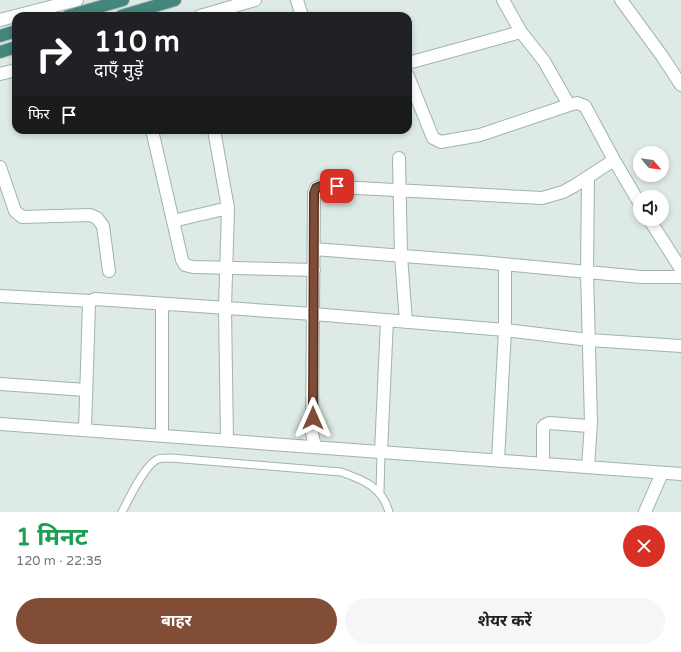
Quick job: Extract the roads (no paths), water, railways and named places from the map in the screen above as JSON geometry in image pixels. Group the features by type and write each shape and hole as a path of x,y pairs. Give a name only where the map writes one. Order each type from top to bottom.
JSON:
{"highway":[{"path":"82,12 123,0"},
{"path":"134,12 175,0"},
{"path":"0,36 12,33"},
{"path":"0,52 12,48"}],"street":[{"path":"31,12 77,0"},
{"path":"214,12 255,0"},
{"path":"297,0 301,12"},
{"path":"502,0 521,32 544,61 569,105"},
{"path":"621,0 662,56 681,85"},
{"path":"0,20 12,17"},
{"path":"412,62 521,32"},
{"path":"0,74 12,71"},
{"path":"412,86 433,138 441,142 480,135 569,105 577,103 585,106 633,192"},
{"path":"155,134 182,260 185,264 193,267 314,270"},
{"path":"215,134 228,208 225,308 227,440"},
{"path":"399,158 400,256 406,322"},
{"path":"315,447 312,433 314,193 316,188 321,186 400,189 542,198 563,192 614,160"},
{"path":"0,167 15,211 22,218 90,215 97,218 103,226 110,271"},
{"path":"588,177 587,272 591,423 588,467"},
{"path":"173,221 228,208"},
{"path":"653,226 681,269"},
{"path":"314,250 505,264 641,277 681,277"},
{"path":"498,460 504,330 505,264"},
{"path":"0,296 91,301 95,299 314,314 504,330 589,340 681,346"},
{"path":"85,430 89,304 91,301"},
{"path":"162,304 162,436"},
{"path":"381,452 387,320"},
{"path":"0,384 86,390"},
{"path":"543,464 543,427 545,425 549,423 588,426 591,423"},
{"path":"0,424 681,474"},
{"path":"645,512 662,472"}],"lane":[{"path":"380,492 381,452"},
{"path":"122,512 151,464 159,459 171,458 341,472 371,484 380,492 389,512"}]}
